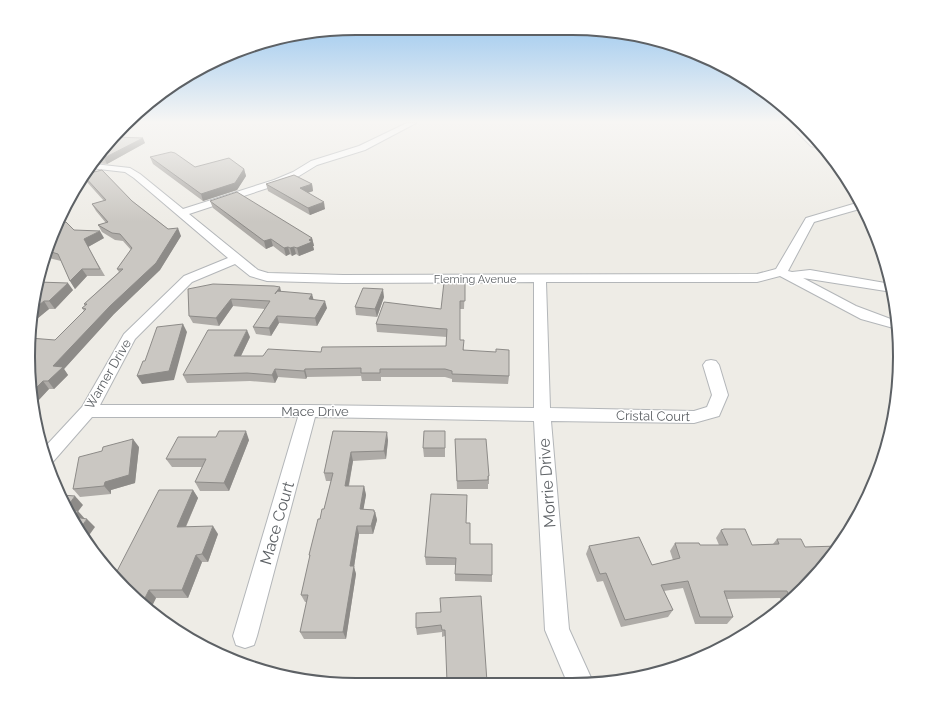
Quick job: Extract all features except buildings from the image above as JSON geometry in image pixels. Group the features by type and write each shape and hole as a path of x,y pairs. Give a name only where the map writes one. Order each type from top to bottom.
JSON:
{"street":[{"path":"181,213 277,182 296,174 314,163 336,156"},
{"name":"Fleming Avenue","path":"97,167 127,170 137,176 236,260 254,273 267,277 343,279 757,278 787,274 810,274 885,287"},
{"path":"856,207 810,220 787,274 812,286 842,306 880,322 891,324"},
{"name":"Warner Drive","path":"50,453 88,411 129,337 188,279 236,260"},
{"name":"Morrie Drive","path":"540,279 542,414 557,630 578,678"},
{"name":"Cristal Court","path":"542,414 694,417 713,412 720,394 711,365"},
{"name":"Mace Drive","path":"88,411 308,411 542,414"},
{"name":"Mace Court","path":"245,636 308,411"}]}
